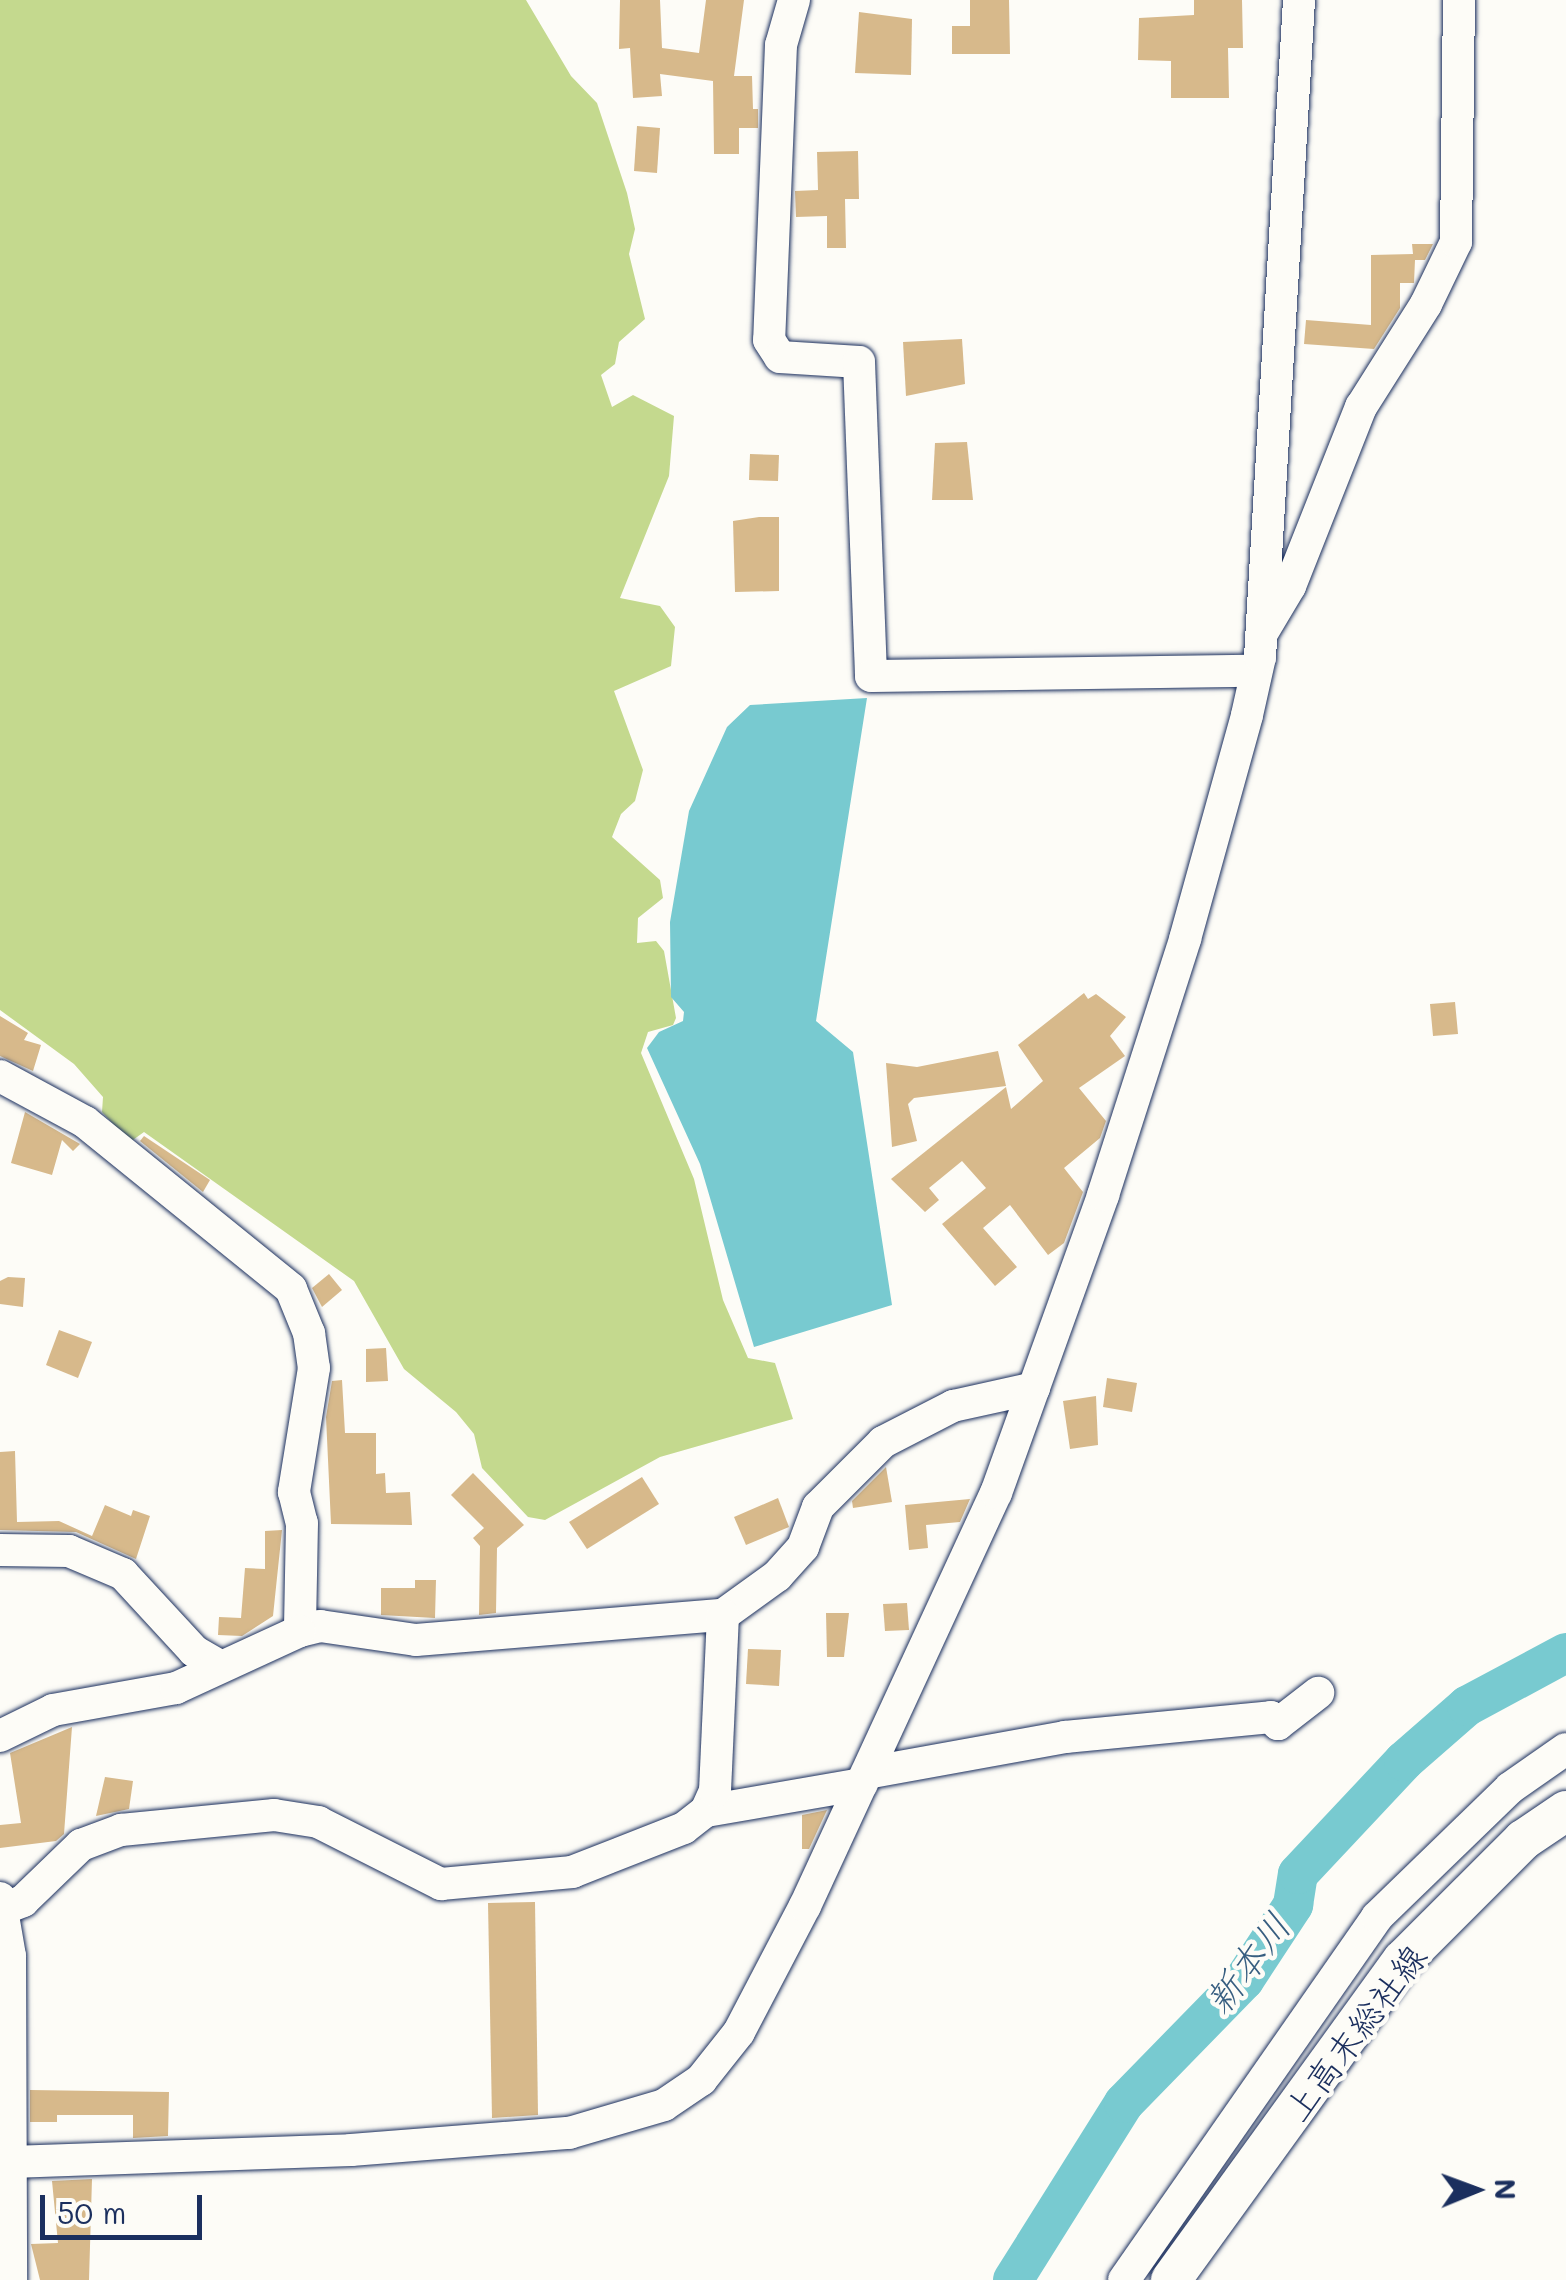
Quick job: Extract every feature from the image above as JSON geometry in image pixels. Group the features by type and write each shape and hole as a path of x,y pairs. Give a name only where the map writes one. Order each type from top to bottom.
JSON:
{"main road":[{"name":"上高末総社線","path":"1171,2280 1404,1960 1523,1840 1566,1811"}],"street":[{"path":"794,0 781,45 769,340 780,357 859,362 871,676 1252,671"},
{"path":"11,2162 519,2140 642,2116 701,2080 740,2032 865,1779 996,1494 1185,939 1247,714 1261,635 1299,0"},
{"path":"1261,635 1290,586 1361,407 1426,304 1456,242 1459,0"},
{"path":"0,1076 85,1122 292,1288 310,1333 314,1368 294,1492 302,1538 300,1630"},
{"path":"0,1736 54,1710 152,1694 300,1630 320,1626 416,1640 723,1614 777,1576 803,1547 818,1507 883,1442 953,1406 1034,1388"},
{"path":"0,1550 70,1551 123,1574 140,1585 194,1651 220,1666"},
{"path":"706,1811 716,1790 723,1614"},
{"path":"11,2280 5,2226 11,2162 2,1906 82,1844 121,1830 274,1815 318,1822 441,1884 508,1882 572,1872 684,1828 706,1811 1065,1737 1271,1717 1278,1724 1318,1693"},
{"path":"1124,2280 1377,1917 1486,1809 1566,1749"}],"green space":[{"path":"0,0 526,0 571,76 597,103 635,229 629,254 645,319 619,342 615,364 601,375 612,407 633,395 674,416 669,476 620,598 660,606 675,627 671,666 614,691 643,770 635,801 621,814 612,837 660,880 663,898 638,918 637,943 656,941 664,951 676,1018 673,1025 648,1032 641,1053 694,1179 723,1300 748,1358 775,1363 793,1419 660,1457 545,1520 528,1517 482,1468 474,1434 456,1412 404,1369 354,1281 144,1132 130,1142 102,1112 103,1097 74,1064 0,1010"}],"water":[{"path":"867,698 816,1021 853,1052 892,1305 754,1347 700,1164 647,1048 659,1032 683,1021 684,1012 671,997 670,922 689,811 727,727 750,705"}],"building":[{"path":"620,0 660,0 662,48 699,53 706,0 744,0 734,76 752,76 758,128 739,128 739,154 714,154 713,81 660,74 662,96 633,98 630,48 619,49"},
{"path":"970,0 1009,0 1010,54 952,54 952,26 970,26"},
{"path":"1194,0 1242,0 1243,48 1228,48 1229,98 1171,98 1171,61 1138,60 1139,18 1194,15"},
{"path":"859,12 912,19 911,75 855,73"},
{"path":"637,126 660,128 657,173 634,171"},
{"path":"858,151 859,199 845,199 846,248 827,248 827,216 796,217 795,191 818,190 817,152"},
{"path":"1412,244 1433,244 1425,260 1415,260 1414,283 1400,283 1400,308 1374,349 1304,344 1306,320 1371,325 1371,255 1413,254"},
{"path":"962,339 965,384 906,396 903,342"},
{"path":"967,442 973,500 932,500 935,443"},
{"path":"750,454 779,455 778,481 749,480"},
{"path":"779,517 779,591 735,592 733,521"},
{"path":"1084,993 1088,999 1096,994 1126,1017 1110,1036 1125,1056 1079,1088 1106,1121 1100,1138 1064,1168 1083,1192 1064,1243 1048,1255 1010,1205 983,1228 1017,1267 995,1286 942,1224 986,1188 962,1161 929,1188 939,1200 925,1212 891,1179 1006,1087 1011,1109 1043,1081 1018,1045"},
{"path":"1455,1002 1458,1034 1433,1036 1430,1004"},
{"path":"0,1016 28,1033 24,1040 41,1045 33,1071 0,1056"},
{"path":"998,1051 1006,1086 914,1098 908,1104 917,1141 892,1147 886,1063 917,1067"},
{"path":"25,1112 80,1144 73,1151 62,1140 52,1175 11,1163"},
{"path":"144,1136 210,1180 203,1192 140,1141"},
{"path":"329,1274 342,1290 322,1307 312,1288"},
{"path":"8,1277 25,1278 23,1307 0,1304 0,1281"},
{"path":"59,1330 92,1342 78,1378 46,1365"},
{"path":"386,1348 388,1381 366,1382 366,1349"},
{"path":"1107,1378 1137,1383 1132,1412 1103,1407"},
{"path":"342,1380 345,1433 376,1433 376,1474 385,1473 386,1493 410,1492 412,1525 331,1524 326,1417 332,1381"},
{"path":"1096,1396 1098,1445 1070,1449 1063,1401"},
{"path":"15,1451 17,1522 59,1521 92,1536 105,1505 131,1516 133,1510 150,1516 136,1559 76,1532 0,1530 0,1452"},
{"path":"886,1467 892,1502 853,1508 852,1501"},
{"path":"473,1473 524,1525 497,1548 496,1613 479,1615 480,1546 473,1538 484,1528 451,1495"},
{"path":"642,1477 659,1504 587,1549 569,1522"},
{"path":"778,1498 789,1527 746,1545 734,1517"},
{"path":"970,1499 960,1522 926,1525 928,1548 909,1550 905,1505"},
{"path":"282,1530 273,1616 242,1636 218,1635 219,1617 241,1618 245,1568 265,1569 265,1531"},
{"path":"415,1580 436,1580 435,1618 381,1615 381,1588 415,1588"},
{"path":"907,1603 909,1630 885,1631 883,1604"},
{"path":"826,1613 849,1613 844,1657 827,1657"},
{"path":"748,1649 781,1650 779,1686 746,1684"},
{"path":"72,1727 64,1834 56,1841 0,1848 0,1825 21,1823 10,1753"},
{"path":"105,1777 133,1781 129,1809 96,1816"},
{"path":"827,1810 809,1849 802,1849 802,1815"},
{"path":"535,1902 538,2115 492,2118 488,1903"},
{"path":"30,2090 169,2092 168,2136 133,2138 133,2115 57,2115 57,2122 30,2122"},
{"path":"92,2179 89,2280 40,2280 31,2244 58,2243 52,2181"}],"waterway":[{"name":"新本川","path":"1013,2280 1124,2103 1244,1980 1293,1905 1298,1874 1404,1761 1467,1706 1566,1653"}]}
